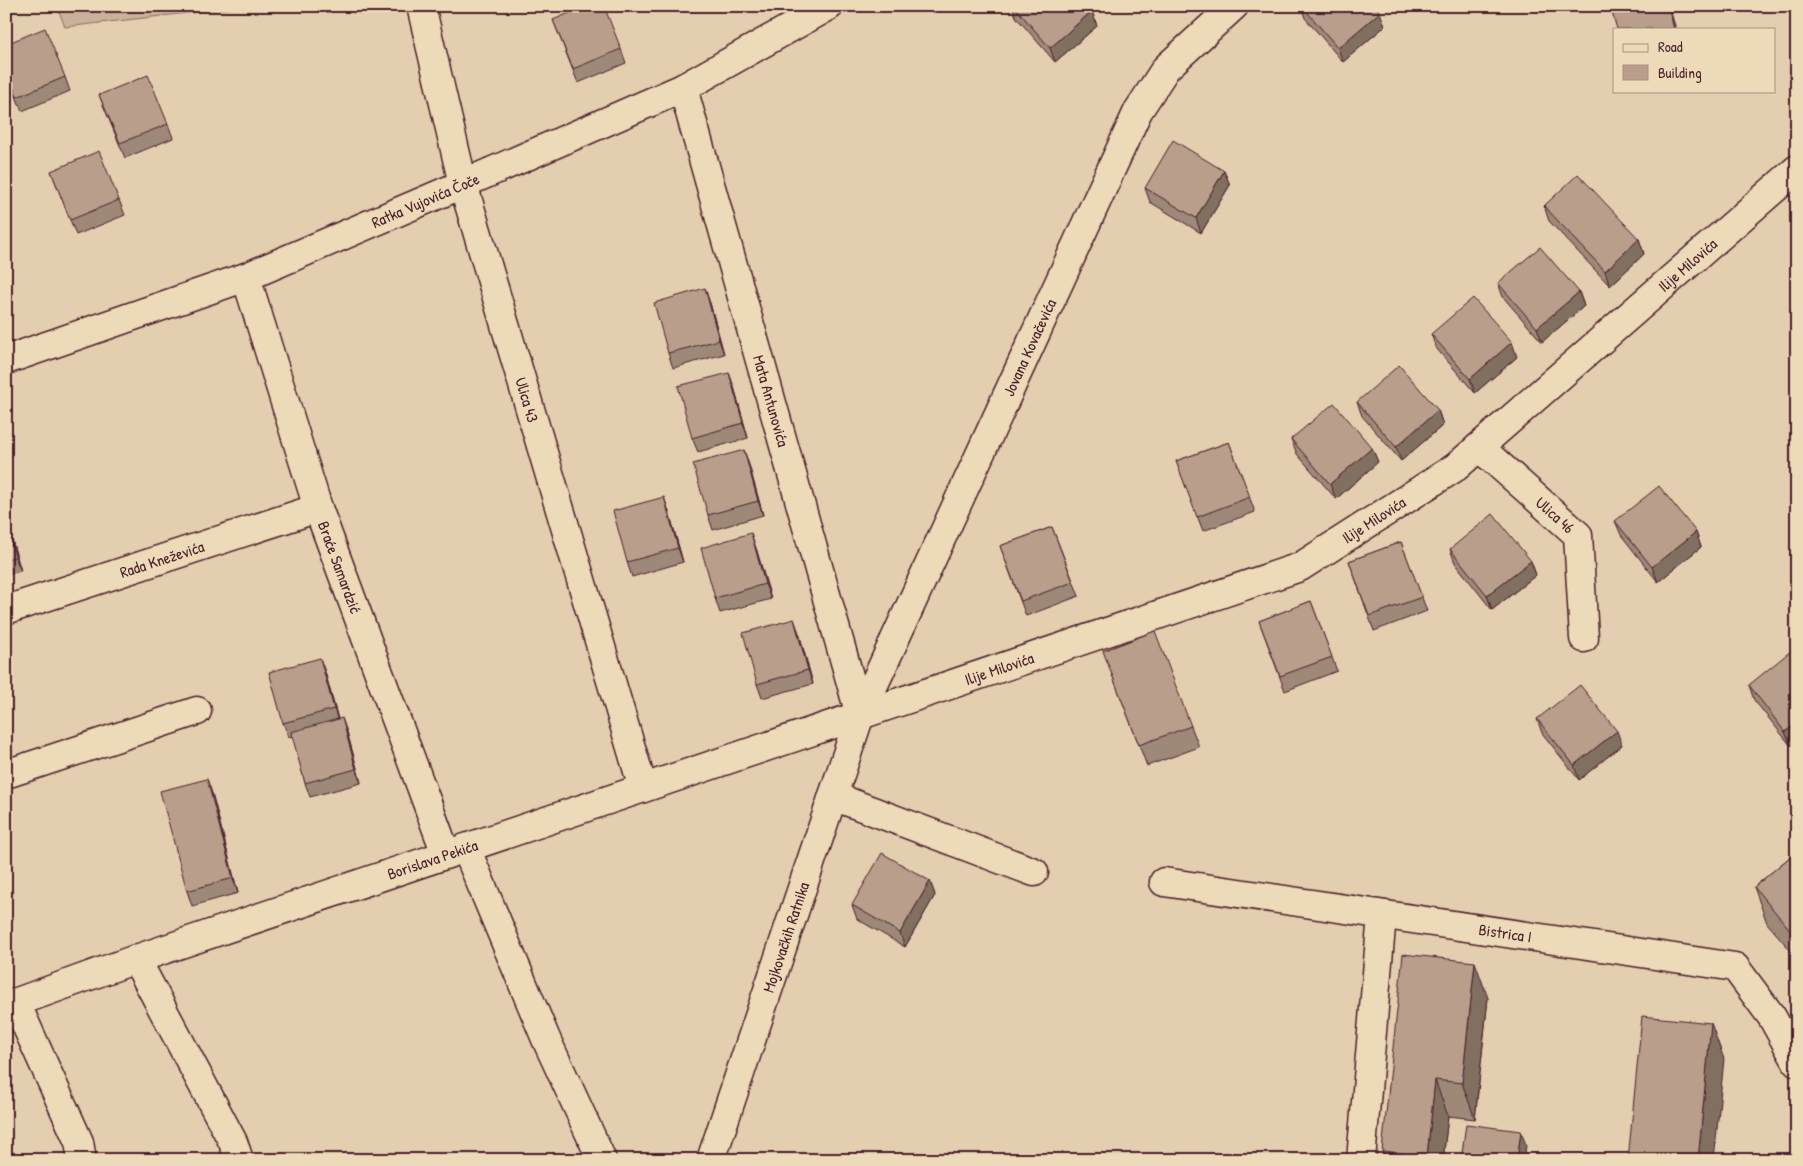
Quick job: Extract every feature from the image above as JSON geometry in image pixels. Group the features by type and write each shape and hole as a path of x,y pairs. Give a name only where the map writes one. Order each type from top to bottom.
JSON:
{"street":[{"name":"Ulica 43","path":"421,6 464,184 643,788"},
{"name":"Ratka Vujovića Čoče","path":"6,360 246,277 464,184 683,88 829,6"},
{"name":"Jovana Kovačevića","path":"860,714 1138,111 1166,68 1234,6"},
{"name":"Mata Antunovića","path":"683,88 860,714"},
{"name":"Ilije Milovića","path":"860,714 1300,567 1456,468 1797,168"},
{"name":"Braće Samardzić","path":"246,277 318,508 456,851 602,1160"},
{"name":"Ulica 46","path":"1479,447 1578,535 1584,638"},
{"name":"Rada Kneževića","path":"6,610 318,508"},
{"path":"6,774 197,711"},
{"name":"Borislava Pekića","path":"11,1005 136,959 860,714"},
{"name":"Mojkovačkih Ratnika","path":"711,1160 860,714"},
{"path":"833,796 1034,872"},
{"name":"Bistrica I","path":"1164,882 1735,967 1772,1018 1797,1062"},
{"path":"1361,1160 1382,914"},
{"path":"136,959 233,1142 240,1160"},
{"path":"11,1005 80,1142 82,1160"}],"shaded area":[{"path":"57,6 249,6 65,27"}],"building":[{"path":"586,6 604,6 621,49 573,69 553,20"},
{"path":"1014,6 1087,6 1092,11 1050,48"},
{"path":"1302,6 1375,6 1380,12 1338,48"},
{"path":"1622,6 1668,6 1674,28 1617,28 1611,9"},
{"path":"45,28 65,77 17,97 6,71 6,44"},
{"path":"148,75 168,124 120,143 99,95"},
{"path":"1173,140 1224,171 1196,218 1145,188"},
{"path":"99,151 119,200 70,220 51,171"},
{"path":"1578,174 1639,239 1605,271 1544,206"},
{"path":"1540,247 1579,292 1537,328 1498,283"},
{"path":"705,288 719,340 668,353 654,303"},
{"path":"1473,298 1512,342 1470,379 1431,334"},
{"path":"1399,365 1438,410 1396,447 1357,402"},
{"path":"729,373 743,423 692,438 678,386"},
{"path":"1334,403 1372,448 1330,484 1291,439"},
{"path":"1229,442 1250,497 1197,517 1176,461"},
{"path":"744,450 758,501 708,515 693,464"},
{"path":"1659,486 1696,532 1652,567 1615,521"},
{"path":"664,497 678,548 627,562 613,511"},
{"path":"1493,514 1531,561 1487,595 1450,549"},
{"path":"6,524 15,557 6,559"},
{"path":"1052,527 1073,582 1021,601 1000,546"},
{"path":"751,533 765,584 715,598 701,548"},
{"path":"1401,542 1422,597 1369,616 1349,561"},
{"path":"1311,601 1332,657 1280,676 1259,621"},
{"path":"794,619 808,670 757,684 743,633"},
{"path":"1155,631 1191,726 1139,745 1103,651"},
{"path":"1792,650 1797,657 1797,723 1785,732 1749,685"},
{"path":"320,658 334,709 283,723 269,672"},
{"path":"1580,685 1617,731 1574,765 1537,719"},
{"path":"342,718 356,769 305,783 291,732"},
{"path":"207,779 233,878 187,891 160,791"},
{"path":"1797,851 1797,938 1754,887"},
{"path":"882,853 930,881 900,933 852,905"},
{"path":"1403,954 1475,962 1462,1083 1435,1080 1427,1156 1382,1151"},
{"path":"1642,1016 1711,1023 1698,1160 1628,1160"},
{"path":"1466,1124 1521,1131 1517,1160 1461,1160"}]}
